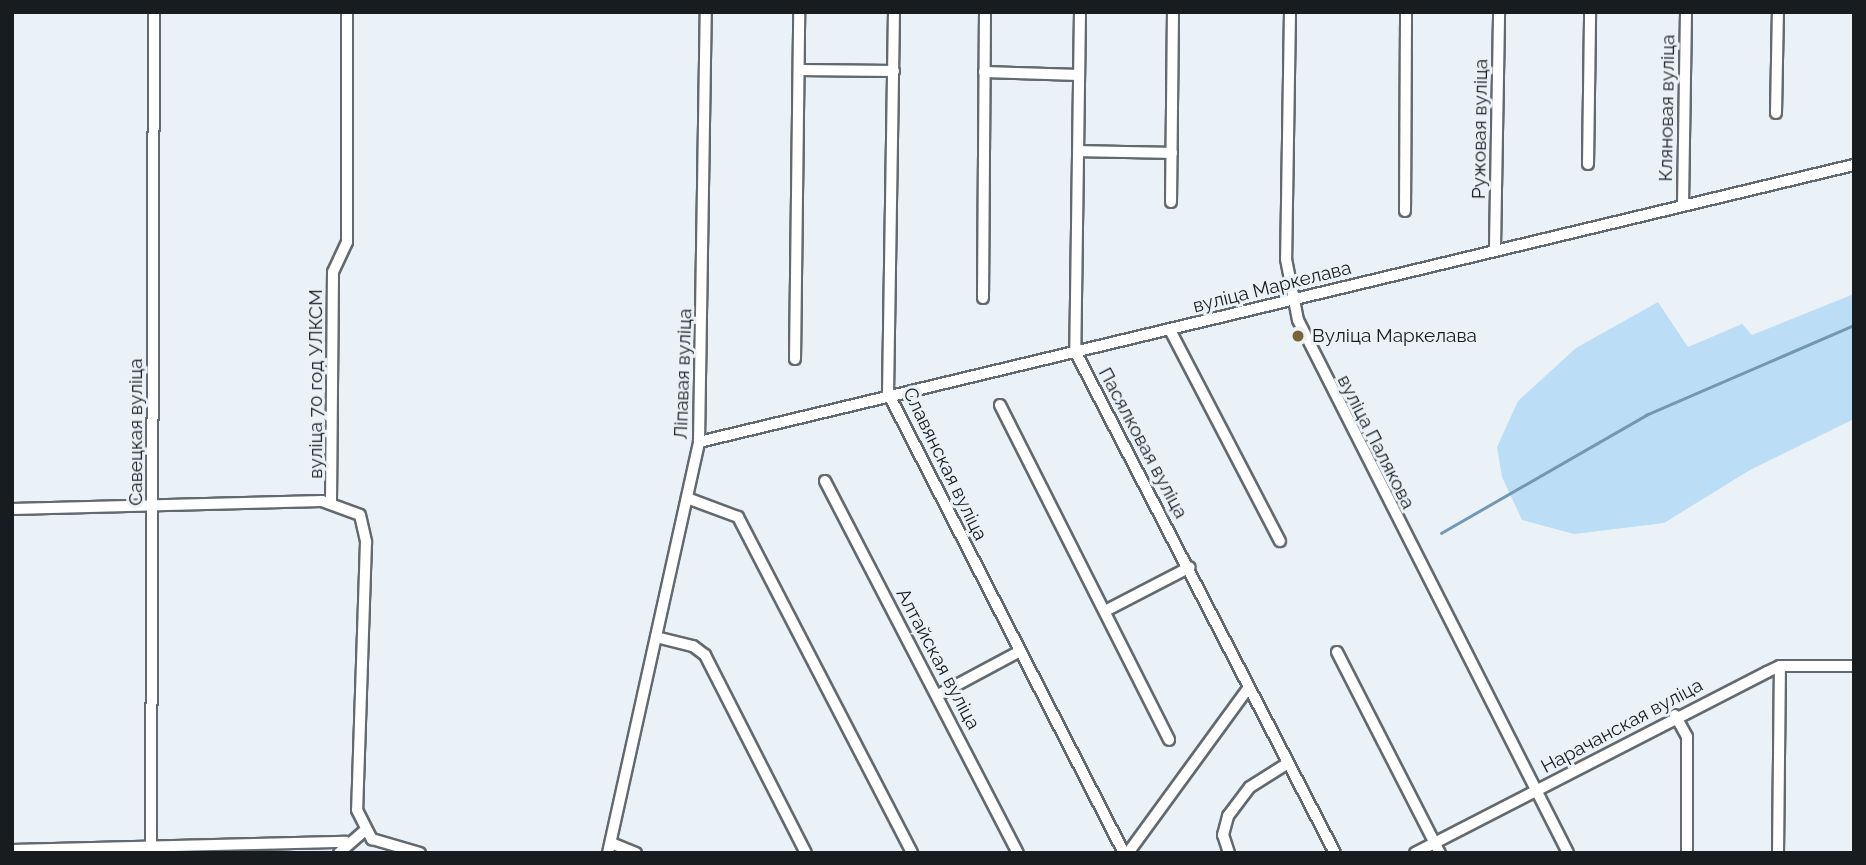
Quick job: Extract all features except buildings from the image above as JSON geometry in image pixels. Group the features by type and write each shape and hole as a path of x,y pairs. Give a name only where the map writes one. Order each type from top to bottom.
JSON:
{"street":[{"name":"Савецкая вуліца","path":"151,849 155,12"},
{"name":"вуліца 70 год УЛКСМ","path":"347,12 347,242 333,272 331,502 360,516 366,542 357,810 363,831"},
{"name":"Ліпавая вуліца","path":"610,848 699,442 706,12"},
{"path":"795,359 799,12"},
{"name":"Славянская вуліца","path":"894,12 888,393 1126,853"},
{"path":"983,298 985,12"},
{"name":"Пасялковая вуліца","path":"1080,12 1075,351 1190,567 1335,853"},
{"path":"1171,202 1173,12"},
{"name":"вуліца Палякова","path":"1290,12 1286,259 1293,301 1312,355 1568,853"},
{"path":"1405,211 1406,12"},
{"name":"Ружовая вуліца","path":"1495,247 1499,12"},
{"path":"1588,164 1590,12"},
{"name":"Кляновая вуліца","path":"1683,204 1686,12"},
{"path":"1776,113 1778,12"},
{"path":"799,70 894,71"},
{"path":"984,72 1079,75"},
{"path":"1078,151 1172,153"},
{"name":"вуліца Маркелава","path":"699,442 888,393 1293,301 1495,247 1854,165"},
{"path":"1170,330 1280,541"},
{"path":"1000,405 1107,610 1169,740"},
{"name":"Алтайская вуліца","path":"825,481 1018,853"},
{"path":"687,498 738,517 912,853"},
{"path":"12,509 331,502"},
{"path":"1107,610 1190,567"},
{"path":"656,637 693,646 705,656 806,853"},
{"path":"938,695 1020,651"},
{"path":"1337,652 1437,848"},
{"path":"1778,853 1780,666"},
{"name":"Нарачанская вуліца","path":"1415,853 1437,848 1675,715 1780,666 1854,666"},
{"path":"1126,853 1249,687"},
{"path":"1675,715 1687,737 1686,853"},
{"path":"1229,853 1223,835 1228,816 1251,787 1289,763"},
{"path":"340,853 346,842 363,831 382,846 420,853"},
{"path":"12,850 151,849 346,842"},
{"path":"610,848 636,853"}],"shaded area":[{"path":"1854,294 1854,419 1750,470 1664,523 1574,534 1522,520 1502,477 1497,447 1518,401 1576,348 1658,302 1688,347 1742,324 1752,335"}],"waterway":[{"path":"1441,533 1646,415 1854,325"}],"place":[{"name":"Вуліца Маркелава","path":"1298,336"}]}
